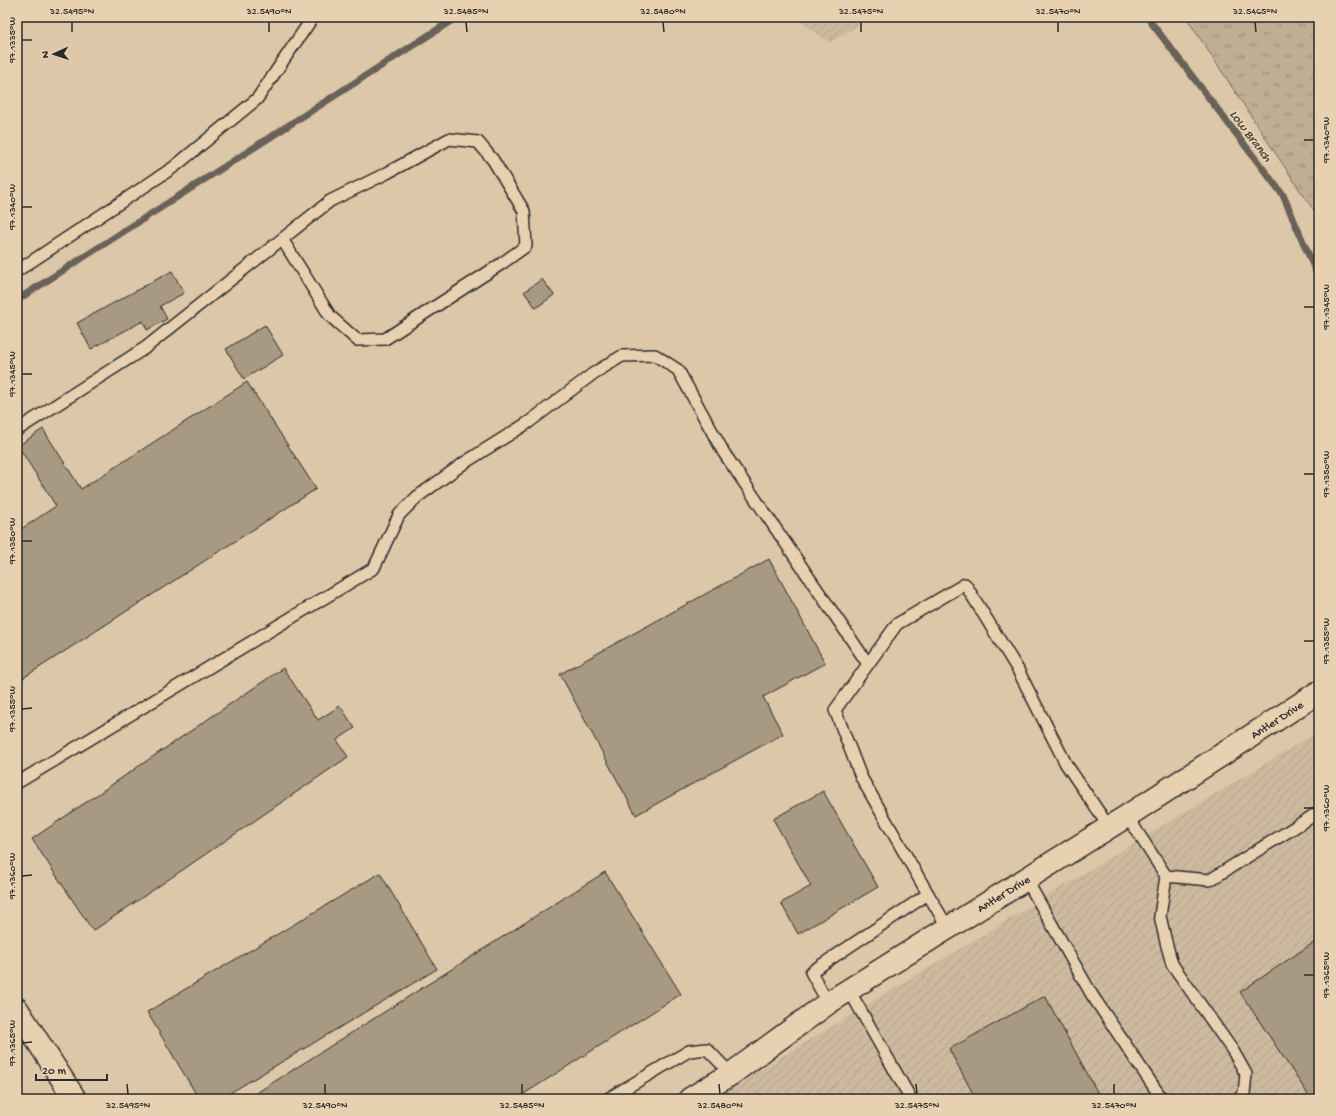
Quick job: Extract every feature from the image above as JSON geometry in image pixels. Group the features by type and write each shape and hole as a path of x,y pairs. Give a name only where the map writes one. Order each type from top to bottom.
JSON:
{"street":[{"name":"Antler Drive","path":"691,1099 731,1074 828,1003 1127,816 1319,692"},
{"path":"19,1016 75,1099"}],"lane":[{"path":"17,271 174,167 257,99 313,17"},
{"path":"17,430 145,348 282,240 330,200 387,173 449,139 478,142 493,160 524,211 526,246 501,264 385,339 357,340 330,316 282,240"},
{"path":"17,783 374,568 399,515 417,497 464,463 529,422 594,373 622,356 655,355 678,370 724,453 868,664"},
{"path":"948,928 861,777 835,710 897,624 965,584 1018,670 1066,764 1109,827"},
{"path":"1166,876 1210,880 1319,812"},
{"path":"1127,816 1166,876 1160,916 1172,964 1233,1051 1246,1074 1244,1094 1238,1099"},
{"path":"1026,879 1092,995 1162,1099"},
{"path":"828,1003 811,972 928,894"},
{"path":"849,990 911,1099"},
{"path":"609,1099 689,1051 707,1048 731,1074"}],"shaded area":[{"path":"794,17 871,17 830,43"},
{"path":"1319,731 1319,1099 712,1099"}],"green space":[{"path":"1186,17 1319,17 1319,217 1305,198"}],"building":[{"path":"172,271 184,293 160,306 167,319 147,330 143,321 91,349 77,323"},
{"path":"542,279 554,295 536,308 524,292"},
{"path":"265,325 283,355 244,379 226,349"},
{"path":"247,382 316,489 17,682 17,532 56,506 18,446 43,429 81,489"},
{"path":"769,559 825,663 763,697 783,734 636,815 560,674"},
{"path":"283,668 318,720 340,706 355,728 337,740 348,757 93,931 32,839"},
{"path":"823,791 878,887 798,934 781,903 811,886 773,819"},
{"path":"605,872 681,994 516,1099 247,1099"},
{"path":"380,873 437,969 220,1099 199,1099 147,1012"},
{"path":"1319,939 1319,1099 1311,1099 1240,992"},
{"path":"1045,996 1101,1099 976,1099 949,1049"}],"waterway":[{"path":"17,300 457,17"},
{"name":"Low Branch","path":"1147,17 1283,195 1319,279"}]}
